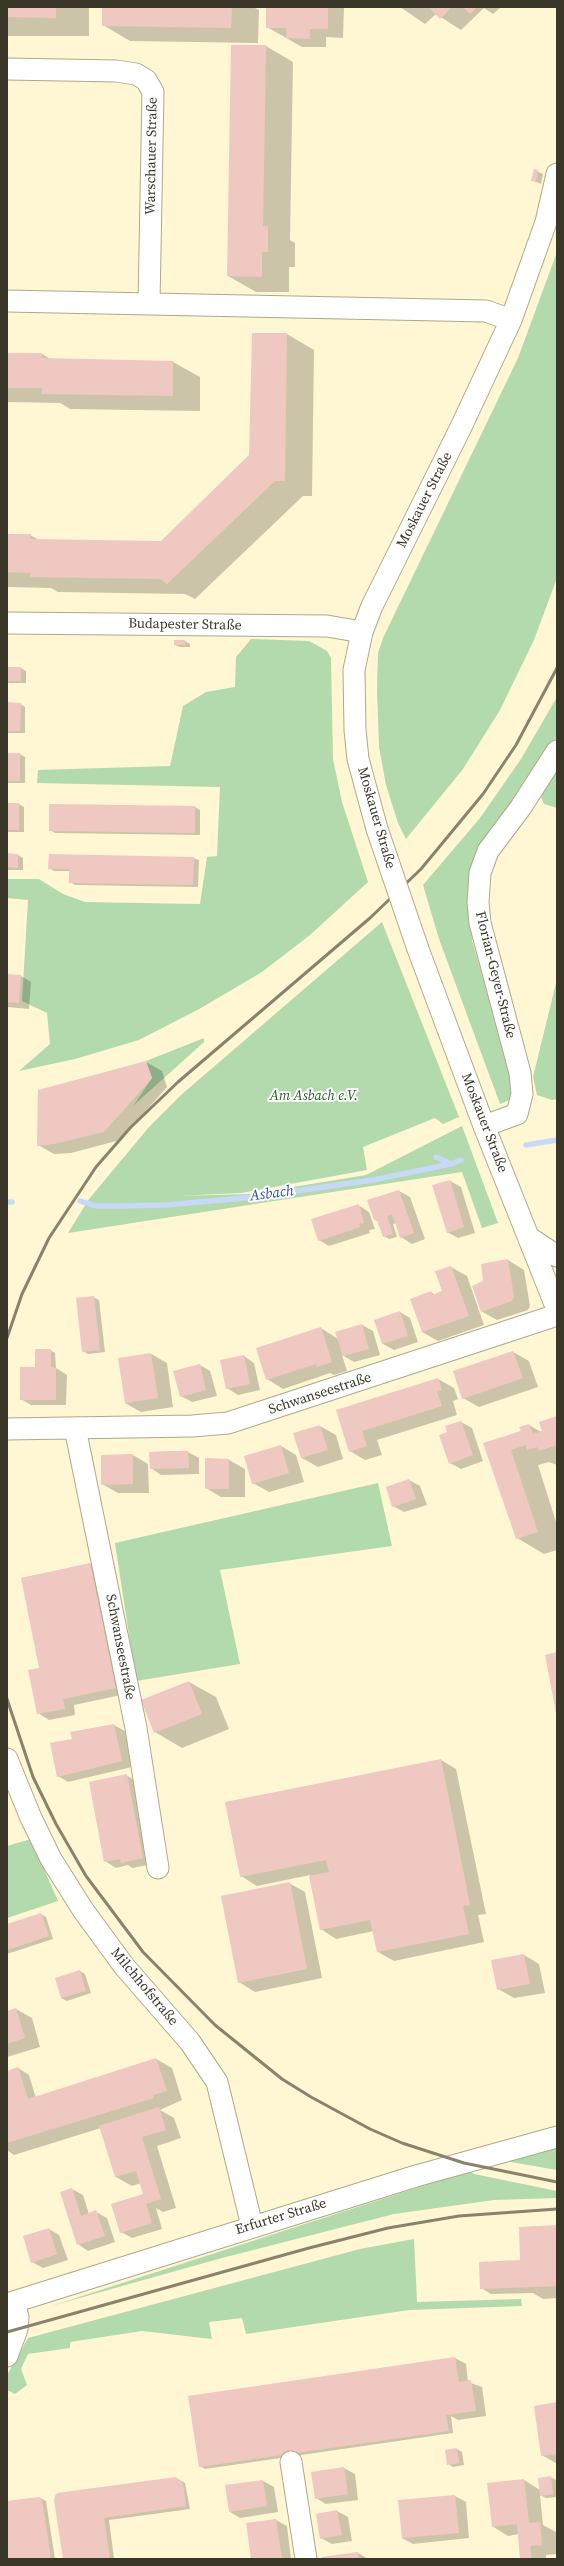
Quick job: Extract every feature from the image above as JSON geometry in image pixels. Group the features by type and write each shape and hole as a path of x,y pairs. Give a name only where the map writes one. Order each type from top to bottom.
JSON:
{"street":[{"name":"Warschauer Straße","path":"7,69 116,71 136,74 146,80 153,92 149,303"},
{"name":"Moskauer Straße","path":"557,174 546,222 511,320 461,427 372,606 362,632 354,670 355,730 358,759 377,829 418,949 484,1126 531,1239 557,1309"},
{"path":"7,301 486,311 511,320"},
{"name":"Budapester Straße","path":"7,623 327,626 362,632"},
{"name":"Florian-Geyer-Straße","path":"484,1126 517,1114 522,1094 520,1073 480,923 478,902 480,873 488,852 521,806 557,751"},
{"path":"531,1239 557,1256"},
{"name":"Schwanseestraße","path":"7,1429 228,1423 557,1315"},
{"name":"Schwanseestraße","path":"75,1428 136,1728 158,1868"},
{"name":"Milchhofstraße","path":"7,1759 31,1818 51,1859 83,1910 124,1966 190,2042 217,2082 252,2226"},
{"name":"Erfurter Straße","path":"10,2303 149,2261 252,2226 416,2176 557,2137"},
{"path":"7,2356 17,2329 18,2317 10,2303"},
{"path":"291,2462 306,2559"}],"green space":[{"path":"557,252 557,578 534,640 500,710 463,769 406,839 398,823 386,785 379,747 377,690 378,653 383,638 518,358"},
{"path":"251,639 309,641 327,651 331,658 333,759 342,802 368,882 310,935 262,972 201,1008 139,1040 75,1059 19,1071 50,1044 47,1013 22,1001 28,900 7,898 7,879 39,879 63,894 85,902 200,904 207,857 217,856 220,787 37,783 38,770 170,766 183,706 206,692 235,687 236,657"},
{"path":"557,697 557,736 540,766 470,904 472,940 515,1089 514,1098 500,1104 439,939 423,885 480,818 521,759"},
{"path":"557,765 557,808 544,804 541,797"},
{"name":"Am Asbach e.V.","path":"382,922 459,1117 443,1124 435,1118 363,1147 367,1170 241,1193 177,1196 250,1194 366,1175 462,1126 498,1223 482,1228 462,1172 68,1233 89,1199 149,1127 181,1095"},
{"path":"557,979 557,1099 552,1100 537,1095 533,1077"},
{"path":"204,1038 204,1042 133,1106 152,1078 146,1061"},
{"path":"378,1483 392,1546 220,1570 240,1664 136,1681 115,1543"},
{"path":"31,1839 58,1901 7,1918 7,1846"},
{"path":"557,2147 557,2170 505,2161"},
{"path":"469,2171 474,2174 557,2191 557,2198 494,2200 394,2214 222,2258 51,2306"},
{"path":"414,2239 417,2302 521,2299 522,2306 409,2310 246,2334 242,2318 209,2322 212,2339 142,2331 70,2342 70,2348 28,2354 21,2369 27,2385 15,2394 7,2390 7,2375 28,2338 360,2249"}],"building":[{"path":"7,7 56,7 56,18 7,17"},
{"path":"102,7 232,7 231,28 102,26"},
{"path":"266,7 328,7 328,29 310,29 310,39 286,38 286,28 266,28"},
{"path":"428,7 452,7 440,19"},
{"path":"463,7 477,7 470,14"},
{"path":"231,45 266,45 263,226 268,226 268,252 262,252 262,277 227,276"},
{"path":"534,169 538,170 536,182 531,181"},
{"path":"252,333 287,333 285,481 275,481 167,584 160,579 30,577 30,573 7,572 7,534 31,534 30,539 161,541 249,455"},
{"path":"7,353 42,353 42,358 173,361 173,396 42,394 42,388 7,388"},
{"path":"174,640 185,640 185,645 174,645"},
{"path":"7,667 21,667 21,681 7,681"},
{"path":"7,702 21,703 20,731 7,731"},
{"path":"7,753 20,753 20,781 7,781"},
{"path":"7,803 19,803 19,830 7,830"},
{"path":"49,804 195,806 195,833 49,831"},
{"path":"7,853 18,854 18,868 7,867"},
{"path":"49,854 194,857 193,885 69,883 69,869 48,869"},
{"path":"7,974 21,975 19,1003 7,1002"},
{"path":"146,1061 152,1078 104,1132 54,1144 37,1146 38,1090"},
{"path":"450,1180 464,1227 447,1233 432,1185"},
{"path":"399,1190 414,1233 400,1238 392,1214 387,1216 393,1234 383,1237 377,1220 374,1220 367,1200"},
{"path":"359,1204 364,1223 359,1224 360,1227 318,1241 311,1219"},
{"path":"508,1259 514,1297 512,1301 481,1312 472,1286 483,1281 481,1264"},
{"path":"451,1266 469,1316 422,1332 410,1299 431,1291 432,1295 442,1291 435,1271"},
{"path":"94,1296 100,1350 82,1352 76,1298"},
{"path":"400,1311 408,1336 382,1344 374,1320"},
{"path":"362,1324 369,1349 343,1356 335,1332"},
{"path":"321,1327 332,1362 317,1367 316,1364 266,1380 256,1348"},
{"path":"35,1349 51,1349 51,1367 56,1368 56,1400 20,1400 20,1367 35,1367"},
{"path":"513,1351 523,1378 462,1399 453,1371"},
{"path":"151,1353 158,1398 125,1403 118,1358"},
{"path":"244,1355 250,1384 226,1389 220,1360"},
{"path":"200,1364 206,1390 180,1397 173,1371"},
{"path":"438,1378 442,1390 437,1392 442,1406 362,1431 367,1446 349,1452 336,1410"},
{"path":"557,1416 557,1445 539,1451 537,1447 527,1450 526,1445 511,1450 538,1532 516,1539 483,1443 521,1431 519,1427 529,1424 533,1434 542,1431 539,1422"},
{"path":"461,1421 473,1455 449,1464 439,1435 447,1432 445,1426"},
{"path":"320,1425 328,1450 301,1458 293,1433"},
{"path":"281,1445 289,1473 252,1484 244,1456"},
{"path":"188,1451 189,1468 150,1469 149,1452"},
{"path":"133,1454 133,1484 101,1485 101,1455"},
{"path":"205,1458 229,1459 229,1489 205,1489"},
{"path":"409,1479 416,1499 392,1507 386,1487"},
{"path":"90,1563 116,1688 63,1699 65,1709 37,1714 28,1670 39,1668 21,1578"},
{"path":"557,1652 557,1712 556,1713 545,1655"},
{"path":"189,1681 202,1714 154,1733 141,1700"},
{"path":"114,1724 122,1761 57,1777 50,1743 72,1739 70,1732"},
{"path":"441,1759 470,1905 463,1906 469,1934 377,1952 370,1920 320,1930 309,1876 329,1872 326,1860 240,1877 225,1802"},
{"path":"127,1774 143,1858 121,1863 120,1859 104,1862 89,1782"},
{"path":"290,1882 307,1969 238,1983 221,1896"},
{"path":"41,1913 49,1936 7,1950 7,1924"},
{"path":"524,1954 530,1984 497,1990 491,1960"},
{"path":"80,1970 86,1991 61,1998 55,1978"},
{"path":"16,2008 25,2038 7,2044 7,2011"},
{"path":"156,2058 167,2091 153,2095 154,2098 7,2143 7,2071 18,2067 28,2099"},
{"path":"159,2107 166,2130 142,2137 161,2199 146,2204 152,2223 120,2233 111,2204 143,2194 136,2171 115,2177 99,2126"},
{"path":"72,2188 81,2216 96,2210 105,2236 77,2245 60,2192"},
{"path":"557,2225 557,2286 480,2289 479,2262 520,2260 519,2227"},
{"path":"49,2228 57,2254 31,2263 23,2236"},
{"path":"455,2357 459,2382 471,2380 476,2411 446,2415 449,2431 199,2467 188,2396"},
{"path":"557,2402 557,2454 541,2456 534,2406"},
{"path":"457,2448 459,2463 447,2465 445,2450"},
{"path":"344,2467 348,2494 315,2499 311,2472"},
{"path":"551,2476 553,2494 540,2496 538,2478"},
{"path":"176,2477 183,2484 186,2506 104,2518 110,2559 63,2559 54,2500 57,2493"},
{"path":"524,2479 529,2523 540,2522 542,2545 530,2546 532,2559 520,2559 517,2524 492,2527 487,2483"},
{"path":"263,2480 267,2506 229,2512 225,2485"},
{"path":"455,2495 459,2533 402,2538 398,2500"},
{"path":"39,2497 42,2499 51,2559 7,2559 7,2501"},
{"path":"337,2510 342,2535 320,2539 316,2514"},
{"path":"276,2519 282,2559 251,2559 246,2523"},
{"path":"358,2552 359,2559 322,2559 322,2557"}],"waterway":[{"name":"Asbach","path":"526,1145 557,1140"},
{"path":"436,1157 451,1164"},
{"name":"Asbach","path":"80,1201 96,1206 167,1205 254,1197 373,1180 451,1164 461,1160"},
{"name":"Asbach","path":"7,1202 12,1202"}],"railway":[{"path":"7,1338 22,1294 49,1238 96,1167 131,1127 178,1082 370,918 421,869 483,794 516,745 557,668"},
{"path":"7,1699 33,1777 56,1824 86,1876 143,1952 215,2025 282,2079 311,2097 370,2129 402,2143 464,2163 557,2182"},
{"path":"7,2332 309,2248 388,2228 459,2216 557,2209"}]}
